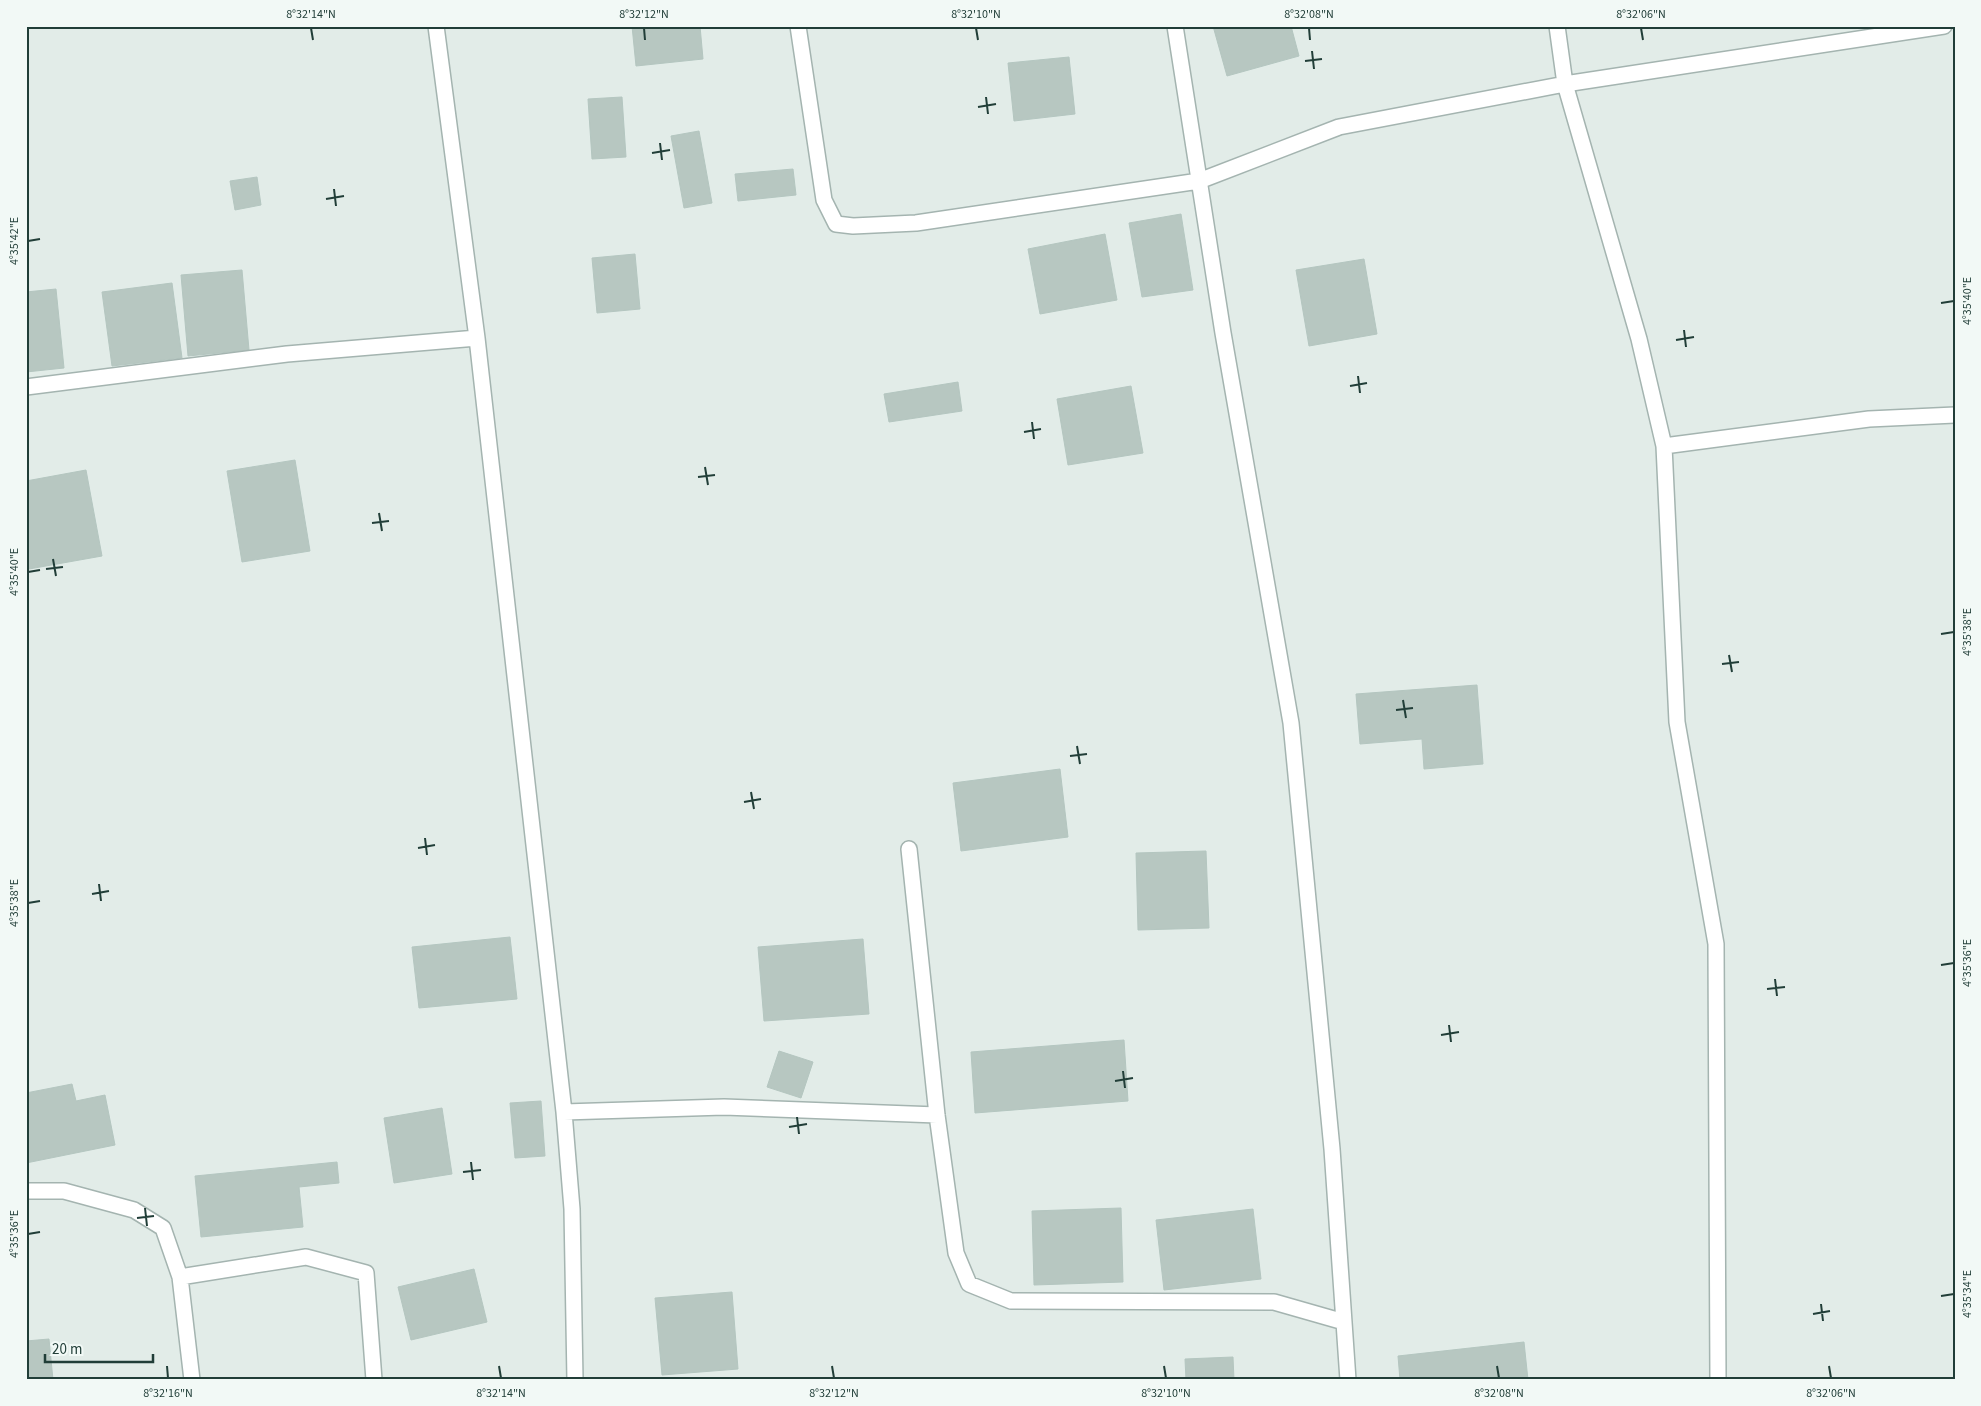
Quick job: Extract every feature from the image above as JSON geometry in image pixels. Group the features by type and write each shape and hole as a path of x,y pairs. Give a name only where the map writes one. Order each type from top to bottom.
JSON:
{"street":[{"path":"436,26 477,338 564,1112 572,1209 575,1380"},
{"path":"798,26 824,200 836,224 853,226 916,224 1200,181 1339,126 1565,84 1944,26"},
{"path":"1176,26 1225,343 1291,723 1332,1149 1348,1380"},
{"path":"1557,26 1565,84 1639,339 1664,446 1676,722 1716,944 1718,1380"},
{"path":"26,387 287,354 477,338"},
{"path":"1664,446 1869,419 1955,415"},
{"path":"909,850 937,1115 956,1254 969,1284 1011,1301 1274,1302 1344,1322"},
{"path":"564,1112 724,1107 937,1115"},
{"path":"26,1192 64,1191 134,1210 163,1228 180,1277 192,1380"},
{"path":"180,1277 306,1257 366,1273 374,1380"}],"building":[{"path":"632,26 700,26 703,59 636,66"},
{"path":"1213,26 1291,26 1299,56 1227,76"},
{"path":"1069,57 1075,114 1014,121 1008,63"},
{"path":"622,97 626,157 592,159 588,99"},
{"path":"699,131 712,203 684,208 671,136"},
{"path":"793,169 796,195 738,201 735,174"},
{"path":"257,177 261,205 235,210 230,181"},
{"path":"1181,214 1193,290 1142,297 1129,223"},
{"path":"1105,234 1117,300 1040,314 1028,249"},
{"path":"635,254 640,309 597,313 592,258"},
{"path":"1364,259 1377,334 1309,346 1296,270"},
{"path":"242,270 249,350 188,356 181,275"},
{"path":"172,283 182,358 112,366 102,292"},
{"path":"56,289 64,368 26,372 26,292"},
{"path":"958,382 962,411 889,422 884,394"},
{"path":"1131,386 1143,453 1068,465 1057,399"},
{"path":"295,460 310,551 242,562 227,471"},
{"path":"86,470 102,556 29,569 26,555 26,481"},
{"path":"1477,685 1483,764 1424,769 1422,739 1360,744 1356,694"},
{"path":"1060,769 1068,837 961,851 953,783"},
{"path":"1206,851 1209,928 1138,930 1136,853"},
{"path":"510,937 517,999 419,1008 412,947"},
{"path":"863,939 869,1014 764,1021 758,947"},
{"path":"1124,1040 1128,1101 975,1113 971,1052"},
{"path":"779,1051 813,1062 801,1098 767,1087"},
{"path":"72,1084 76,1101 105,1095 115,1145 26,1163 26,1093"},
{"path":"541,1101 545,1156 515,1158 510,1103"},
{"path":"442,1108 452,1174 394,1183 384,1118"},
{"path":"337,1162 339,1183 299,1187 303,1227 201,1237 195,1176"},
{"path":"1121,1208 1123,1282 1034,1285 1032,1211"},
{"path":"1253,1209 1261,1279 1164,1290 1156,1220"},
{"path":"474,1269 487,1322 411,1340 398,1287"},
{"path":"732,1292 738,1369 662,1375 655,1298"},
{"path":"49,1339 53,1380 26,1380 26,1341"},
{"path":"1524,1342 1528,1380 1400,1380 1398,1356"},
{"path":"1233,1357 1234,1380 1186,1380 1185,1359"}]}
